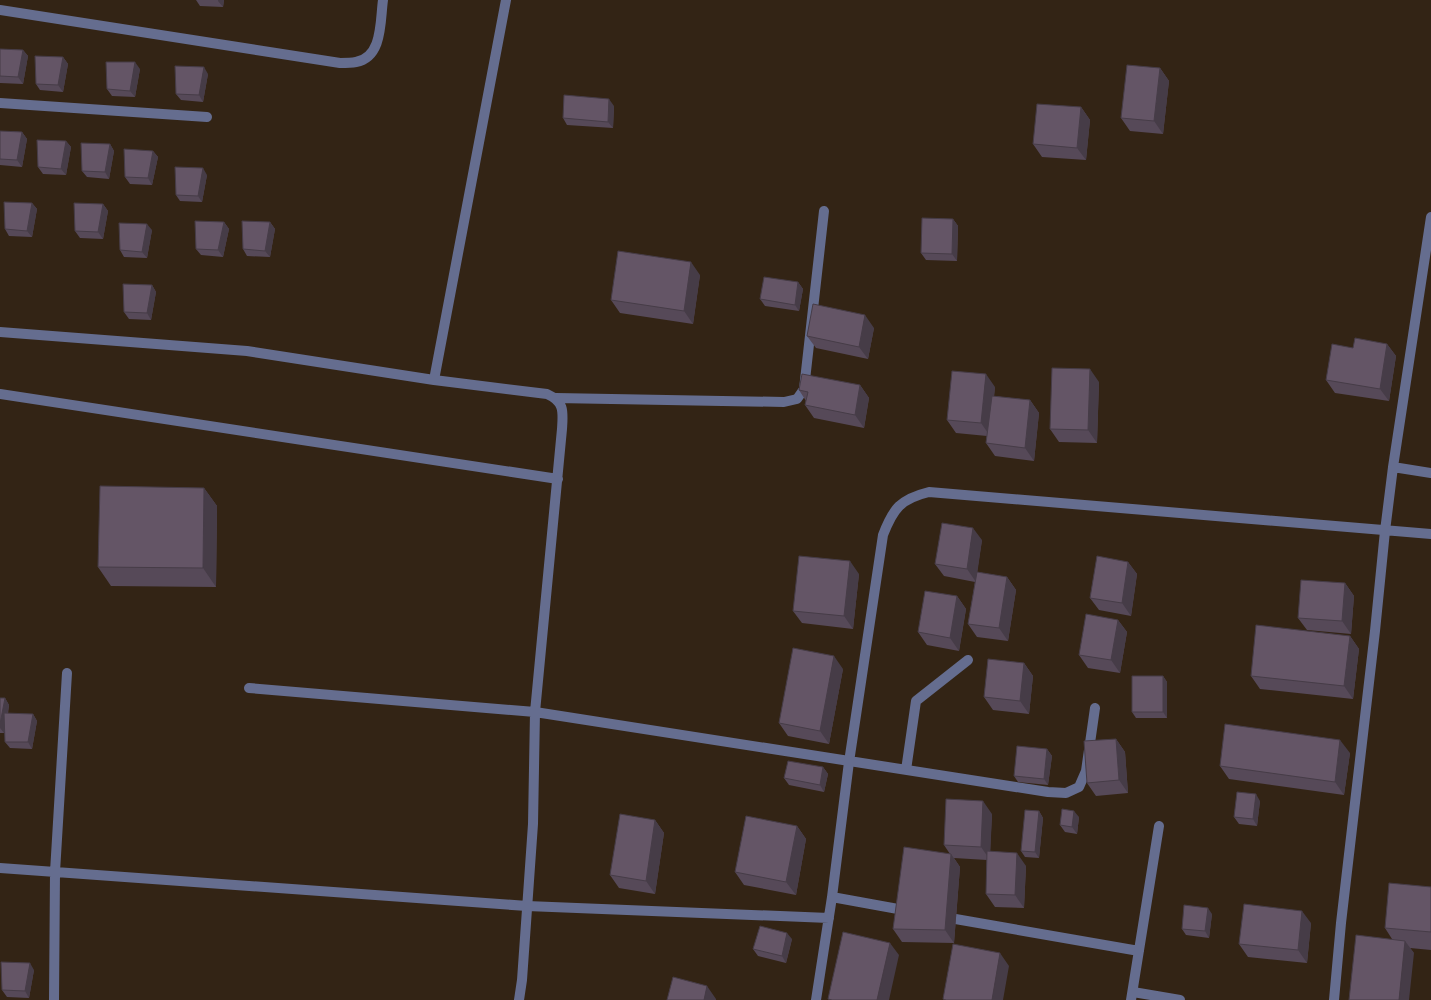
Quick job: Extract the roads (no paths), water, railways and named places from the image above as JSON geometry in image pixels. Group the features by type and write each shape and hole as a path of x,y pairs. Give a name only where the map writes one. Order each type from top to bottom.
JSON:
{"street":[{"path":"0,10 340,63 357,62 370,55 378,43 382,0"},
{"path":"434,380 506,0"},
{"path":"0,103 207,116"},
{"path":"0,332 247,351 434,380 547,394 556,398 784,402 797,399 804,389 824,211"},
{"path":"1334,1000 1341,923 1375,631 1385,531 1393,467 1431,217"},
{"path":"0,394 558,479"},
{"path":"519,1000 522,980 533,824 535,712 558,479 562,417 562,406 556,398"},
{"path":"1393,467 1431,473"},
{"path":"816,1000 832,897 849,762 883,535 890,516 902,503 914,495 929,492 1431,534"},
{"path":"906,770 916,701 968,660"},
{"path":"54,1000 55,872 66,673"},
{"path":"249,688 535,712 849,762 1048,792 1066,793 1079,787 1086,771 1095,708"},
{"path":"1159,826 1132,996 1180,1000"},
{"path":"0,868 527,906 829,918"},
{"path":"832,897 919,912"},
{"path":"934,915 1139,951"}]}
